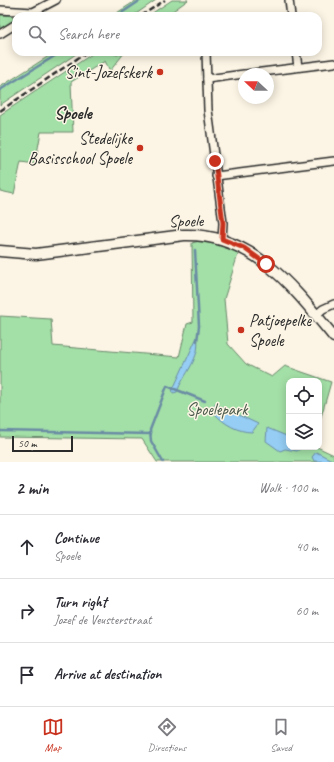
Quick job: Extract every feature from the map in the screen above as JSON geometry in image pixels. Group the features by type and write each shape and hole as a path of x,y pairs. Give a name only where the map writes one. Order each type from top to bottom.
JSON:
{"street":[{"path":"34,12 56,0"},
{"path":"289,0 290,12"},
{"path":"0,10 15,12"},
{"path":"0,34 12,26"},
{"path":"206,56 208,110 223,223 222,239"},
{"path":"297,56 298,67"},
{"path":"274,70 334,63"},
{"path":"207,79 238,75"},
{"path":"216,176 334,161"},
{"name":"Spoele","path":"0,251 36,254 184,235 202,235 222,239 244,248 262,260 303,298 334,337"},
{"path":"316,315 323,309 334,304"}],"green space":[{"path":"137,0 156,0 139,12 118,12"},
{"path":"172,0 188,0 172,12 154,12"},
{"path":"0,15 10,15 12,17 12,23 0,30"},
{"path":"49,56 73,56 0,105 0,87"},
{"path":"89,56 122,56 110,71 105,61 71,82 73,132 41,132 35,164 21,162 14,194 0,191 0,115"},
{"name":"Spoelepark","path":"199,239 239,251 224,299 228,344 246,364 272,377 285,366 320,378 286,378 286,450 322,449 334,455 334,462 157,462 142,439 0,437 0,316 51,319 53,346 179,357 187,324 193,322 192,243 199,241"},
{"path":"322,379 331,382 322,414"}],"water":[{"path":"197,337 197,352 191,366 177,392 173,393 172,387 174,387"},
{"path":"215,404 258,424 252,432 242,431 232,427 215,414"},
{"path":"267,428 286,436 286,449 280,451 266,441"},
{"path":"316,452 334,462 314,461 312,457"}],"waterway":[{"path":"123,12 141,0"},
{"path":"0,90 55,56"},
{"path":"195,250 199,326 197,341"},
{"path":"163,462 151,441 150,430 167,386 205,401"},
{"path":"0,431 151,434"}],"railway":[{"path":"147,12 165,0"},
{"path":"0,111 81,56"}],"place":[{"name":"Sint-Jozefskerk","path":"160,72"},
{"name":"Stedelijke Basisschool Spoele","path":"140,148"},
{"name":"Patjoepelke Spoele","path":"241,330"}],"district":[{"name":"Spoele","path":"73,113"}],"route":[{"path":"215,161 223,223 222,239 244,248 266,264"}]}
